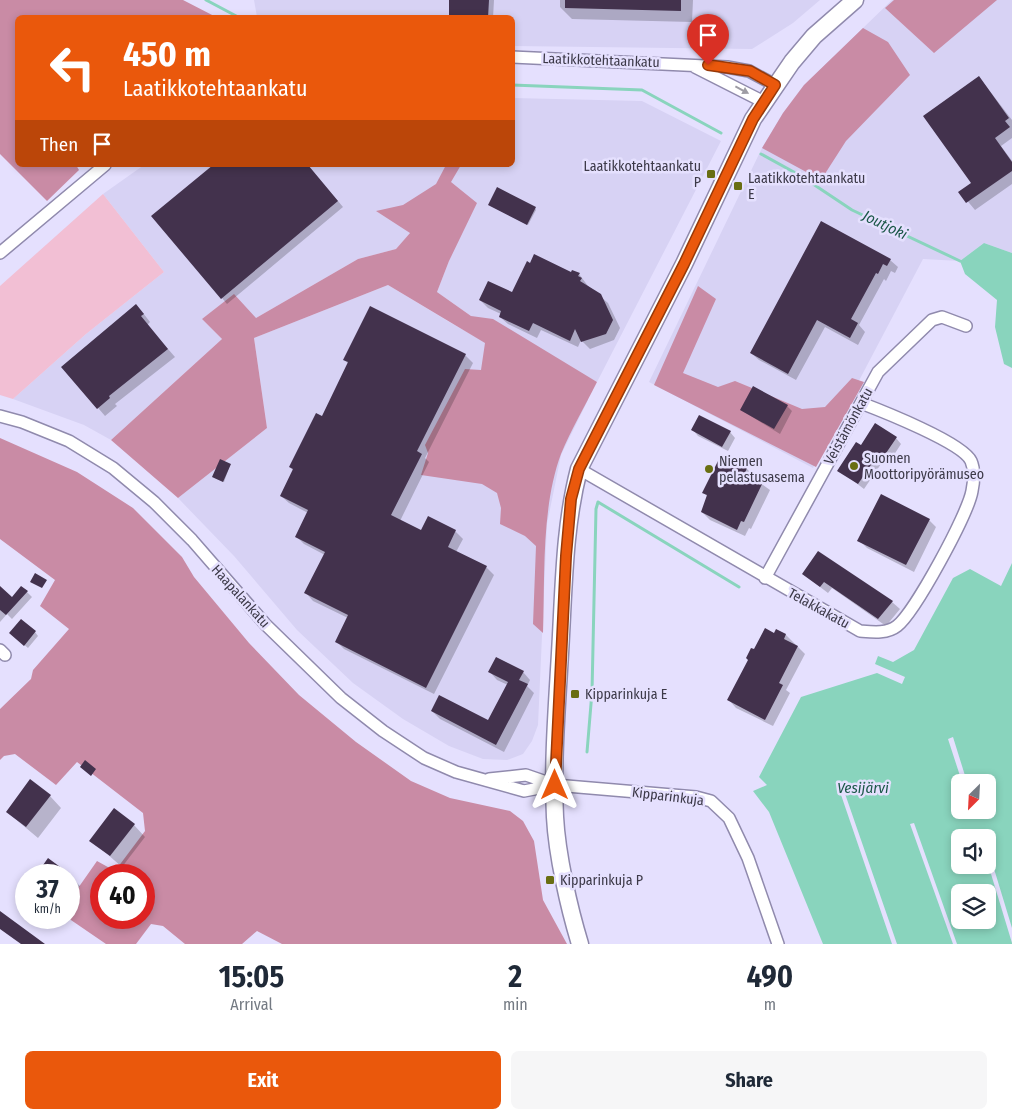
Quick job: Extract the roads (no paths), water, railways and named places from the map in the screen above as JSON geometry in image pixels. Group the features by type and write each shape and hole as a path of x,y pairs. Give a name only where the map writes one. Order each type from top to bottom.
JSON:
{"street":[{"path":"580,944 555,818 566,556 571,499 579,469 684,264 746,134 764,102 814,36 855,0"},
{"name":"Laatikkotehtaankatu","path":"515,57 689,64 750,71 775,85"},
{"name":"Laatikkotehtaankatu","path":"689,64 764,102"},
{"path":"0,253 103,167"},
{"name":"Veistämönkatu","path":"764,578 878,372 932,320 942,317 966,326"},
{"name":"Telakkakatu","path":"579,469 666,518 764,578 860,631 881,633 897,626 914,604 940,562 972,492 974,471 971,460 965,452 917,427 861,403"},
{"name":"Haapalankatu","path":"0,416 22,422 69,441 113,468 154,502 192,540 266,625 341,698 383,731 424,758 456,772 482,779 526,775 555,785"},
{"name":"Kipparinkuja","path":"555,785 696,797 711,801 729,818 748,858 778,944"}],"water":[{"path":"984,243 1012,253 1012,368 1004,364 995,327 997,300 965,274 960,261"},
{"name":"Vesijärvi","path":"1012,563 1012,944 823,944 769,812 753,791 767,785 759,777 801,697 877,673 902,684 905,677 875,664 878,656 893,662 914,650 953,578 970,569 1001,586"}],"waterway":[{"name":"Joutjoki","path":"206,0 234,15"},
{"name":"Joutjoki","path":"515,85 642,90 721,133"},
{"name":"Joutjoki","path":"761,154 801,176 852,210 960,261"},
{"path":"587,752 592,692 596,509 598,502 739,587"}],"place":[{"name":"Laatikkotehtaankatu P","path":"711,174"},
{"name":"Laatikkotehtaankatu E","path":"738,186"},
{"name":"Suomen Moottoripyörämuseo","path":"854,466"},
{"name":"Niemen pelastusasema","path":"709,469"},
{"name":"Kipparinkuja E","path":"575,694"},
{"name":"Kipparinkuja P","path":"550,880"}]}
